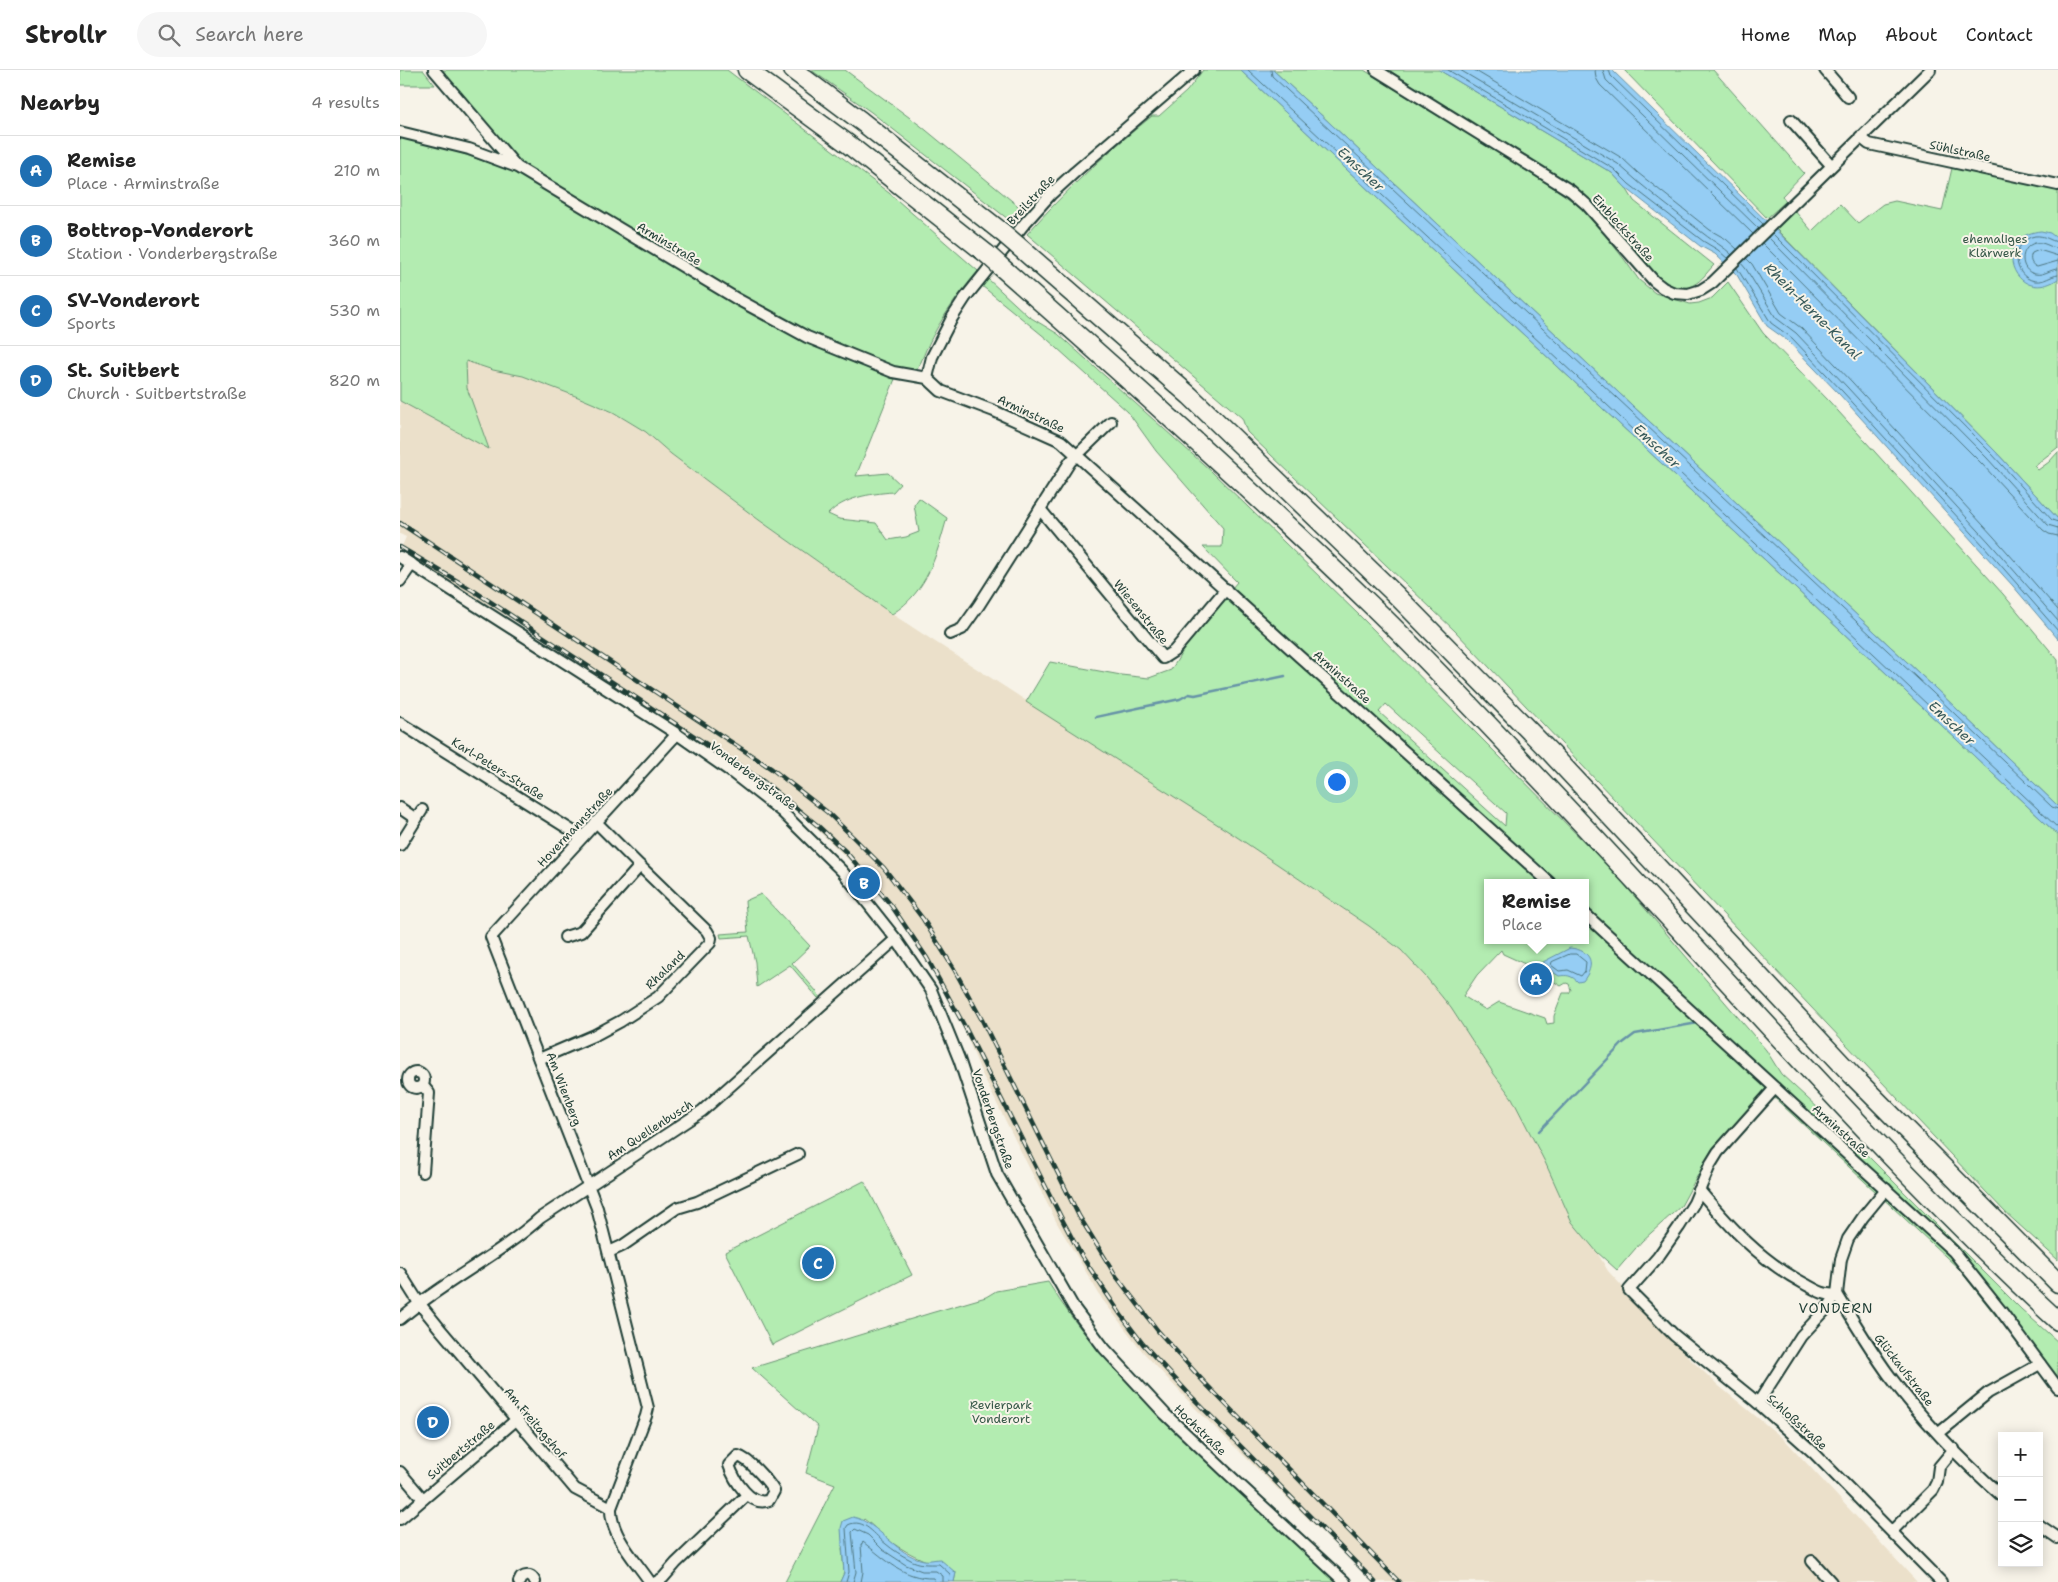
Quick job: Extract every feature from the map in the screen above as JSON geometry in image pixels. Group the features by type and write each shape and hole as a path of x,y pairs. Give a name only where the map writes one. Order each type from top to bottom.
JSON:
{"highway":[{"path":"747,70 848,144 994,260 1170,416 1373,607 1559,799 1840,1104 1998,1266 2058,1321"},
{"path":"793,70 1003,233 1190,396 1396,595 1551,753 1852,1076 2058,1283"}],"street":[{"path":"434,70 517,167"},
{"name":"Breilstraße","path":"927,378 932,357 952,318 965,298 1025,223 1075,172 1194,70"},
{"name":"Einbleckstraße","path":"1376,70 1570,190 1587,205 1654,280 1663,288 1679,294 1693,294 1705,288 1930,70"},
{"path":"1824,70 1848,97"},
{"path":"1791,120 1830,165"},
{"name":"Arminstraße","path":"400,132 469,149 517,167 737,299 807,336 893,372 927,378 941,390 1050,435 1066,444 1546,879"},
{"name":"Sühlstraße","path":"1860,137 1868,144 2058,185"},
{"path":"950,634 962,629 966,624 1077,454 1111,422"},
{"name":"Wiesenstraße","path":"1040,509 1163,658 1174,651 1226,589"},
{"name":"Vonderbergstraße","path":"400,557 677,734 781,811 842,871 896,939 931,990 958,1058 997,1174 1057,1279"},
{"path":"400,581 412,564"},
{"name":"Karl-Peters-Straße","path":"400,723 582,837"},
{"name":"Hovermannstraße","path":"491,937 677,734"},
{"path":"400,808 419,814 400,845"},
{"name":"Rhaland","path":"539,1059 595,1035 658,997 710,943 711,938 707,931 596,822"},
{"path":"565,937 581,932 640,866"},
{"name":"Arminstraße","path":"1589,918 1886,1189 1964,1263 2058,1388"},
{"name":"Am Wienberg","path":"491,937 588,1185 609,1252 648,1408 611,1508"},
{"name":"Am Quellenbusch","path":"400,1319 419,1303 524,1232 540,1218 702,1111 896,939"},
{"path":"404,1080 415,1088 423,1086 429,1093 423,1172"},
{"path":"1775,1088 1718,1152 1706,1172 1700,1190 1740,1237 1773,1265 1824,1294 1837,1294"},
{"path":"609,1252 622,1246 678,1208 697,1202 798,1154"},
{"path":"1758,1403 1801,1336 1830,1306 1837,1294 1841,1259 1848,1239 1886,1189"},
{"name":"Schloßstraße","path":"1700,1190 1670,1241 1629,1290 1674,1335 1758,1403 1814,1453 1941,1582"},
{"name":"Am Freitagshof","path":"400,1273 419,1303 575,1489 611,1508"},
{"name":"Hochstraße","path":"1057,1279 1088,1328 1143,1391 1207,1455 1345,1582"},
{"name":"Glückaufstraße","path":"1837,1294 1889,1376 1954,1449 1998,1492"},
{"path":"1939,1433 1988,1393 2040,1364"},
{"name":"Suitbertstraße","path":"400,1519 516,1420"},
{"path":"1892,1531 1933,1490 1937,1482 1939,1467 1954,1449"},
{"path":"738,1456 745,1459 774,1491 772,1497 766,1502 747,1495 729,1465 738,1456"},
{"name":"Suitbertstraße","path":"400,1472 423,1498"},
{"path":"656,1582 747,1495"},
{"path":"611,1508 610,1519 620,1538 650,1582"},
{"path":"2043,1528 2058,1538"},
{"path":"1812,1561 1831,1582"},
{"path":"519,1582 521,1578 528,1575 535,1582"}],"shaded area":[{"path":"466,360 493,370 523,376 578,397 613,412 646,432 671,454 759,520 892,614 1234,835 1369,926 1401,950 1451,1008 1512,1098 1545,1162 1572,1222 1597,1252 1608,1271 1690,1359 1719,1386 1786,1441 1917,1582 1373,1582 1194,1407 1143,1352 1102,1299 1057,1223 982,1074 964,1030 913,935 873,883 801,814 767,788 571,655 400,551 406,537 400,534 400,368 467,388"}],"green space":[{"path":"400,70 423,70 435,85 400,85"},
{"path":"439,70 727,70 889,193 978,271 946,314 917,368 911,370 901,369 849,350 789,323 726,288 519,163 505,144"},
{"path":"811,70 845,70 921,126 1023,210 1013,223 871,112"},
{"path":"1203,70 1240,70 2058,835 2058,1260 2005,1212 1455,631 1247,432 1242,418 1027,234 1072,187 1119,143 1152,116 1159,116 1187,91"},
{"path":"1273,70 1364,70 1556,189 1587,212 1639,280 1655,293 1690,304 1699,303 1712,298 1728,282 1763,333 1829,401 2003,594 2058,660 2058,806 1936,689"},
{"path":"1389,70 1439,70 1612,173 1626,188 1634,201 1714,265 1692,286 1678,287 1668,283 1648,266 1594,202"},
{"path":"1624,70 1713,70 1804,173 1782,196 1786,201 1767,218"},
{"path":"400,136 455,151 520,174 765,320 807,341 895,379 856,476 888,473 900,484 893,492 858,497 842,504 828,514 839,519 876,523 888,540 906,537 919,532 914,505 919,498 947,518 929,572 914,595 892,614 759,520 671,454 646,432 613,412 523,376 493,370 466,361 467,388 489,449 400,401"},
{"name":"ehemaliges Klärwerk","path":"1953,164 2058,187 2058,449 2034,466 2038,470 2058,452 2058,519 1995,451 1775,228 1794,210 1812,231 1840,204 1858,223 1883,204 1895,201 1942,211"},
{"path":"988,279 1028,316 1058,334 1211,471 1359,615 1612,870 1766,1050 1781,1074 1844,1132 2021,1309 2058,1342 2058,1379 1996,1316 1959,1269 1767,1091 1712,1149 1681,1206 1642,1241 1617,1270 1597,1252 1572,1222 1545,1162 1512,1098 1451,1008 1401,950 1369,926 1234,835 1026,702 1050,662 1121,675 1149,678 1171,670 1191,638 1237,582 1203,547 1222,547 1223,528 1156,451 1128,412 1047,339 982,286","holes":["1386,704 1506,813 1505,826 1379,712","1501,950 1503,954 1525,964 1561,986 1566,983 1569,984 1571,990 1569,993 1563,993 1554,1016 1554,1023 1547,1024 1545,1018 1499,1002 1486,1010 1463,996 1477,975"]},
{"path":"761,894 810,946 792,963 820,997 818,998 790,965 757,987 755,962 749,936 721,938 720,934 748,932 745,901"},
{"path":"864,1181 912,1275 772,1345 725,1252"},
{"name":"Revierpark Vonderort","path":"1048,1282 1071,1317 1138,1393 1222,1475 1340,1582 954,1582 956,1572 931,1563 899,1547 864,1519 842,1548 844,1573 840,1582 785,1582 835,1484 806,1473 818,1427 752,1368 986,1297 996,1291"}],"water":[{"name":"Emscher","path":"1240,70 1273,70 1936,689 2058,806 2058,835 1870,658"},
{"name":"Rhein-Herne-Kanal","path":"1439,70 1612,70 1791,245 1995,451 2058,519 2058,639 2013,586 1840,395 1788,341 1767,326 1737,275 1715,254 1700,246 1626,188 1612,173"},
{"path":"2041,231 2050,233 2058,239 2058,279 2043,285 2030,284 2020,278 2014,268 2012,256 2015,245 2025,236"},
{"path":"1570,948 1583,952 1590,959 1590,969 1583,981 1578,982 1569,976 1559,976 1548,969 1543,962"},
{"path":"853,1517 863,1520 904,1552 914,1557 926,1560 940,1559 956,1573 954,1582 840,1582 844,1573 841,1528 843,1521"}],"waterway":[{"path":"1096,717 1180,699 1189,694 1195,695 1285,676"},
{"path":"1539,1131 1623,1043 1635,1034 1698,1023"}],"railway":[{"path":"400,523 772,769 827,812 884,868 923,919 954,969 982,1020 1079,1216 1116,1276 1158,1331 1204,1382 1399,1582"},
{"path":"400,547 474,591 764,782 817,825 846,852 891,905 927,958 965,1027 1081,1255 1121,1315 1143,1344 1190,1395 1375,1582"}],"place":[{"name":"Bottrop-Vonderort","path":"864,883"},
{"name":"Remise","path":"1536,979"},
{"name":"SV-Vonderort","path":"818,1263"},
{"name":"St. Suitbert","path":"433,1422"}],"district":[{"name":"VONDERN","path":"1836,1308"}]}
